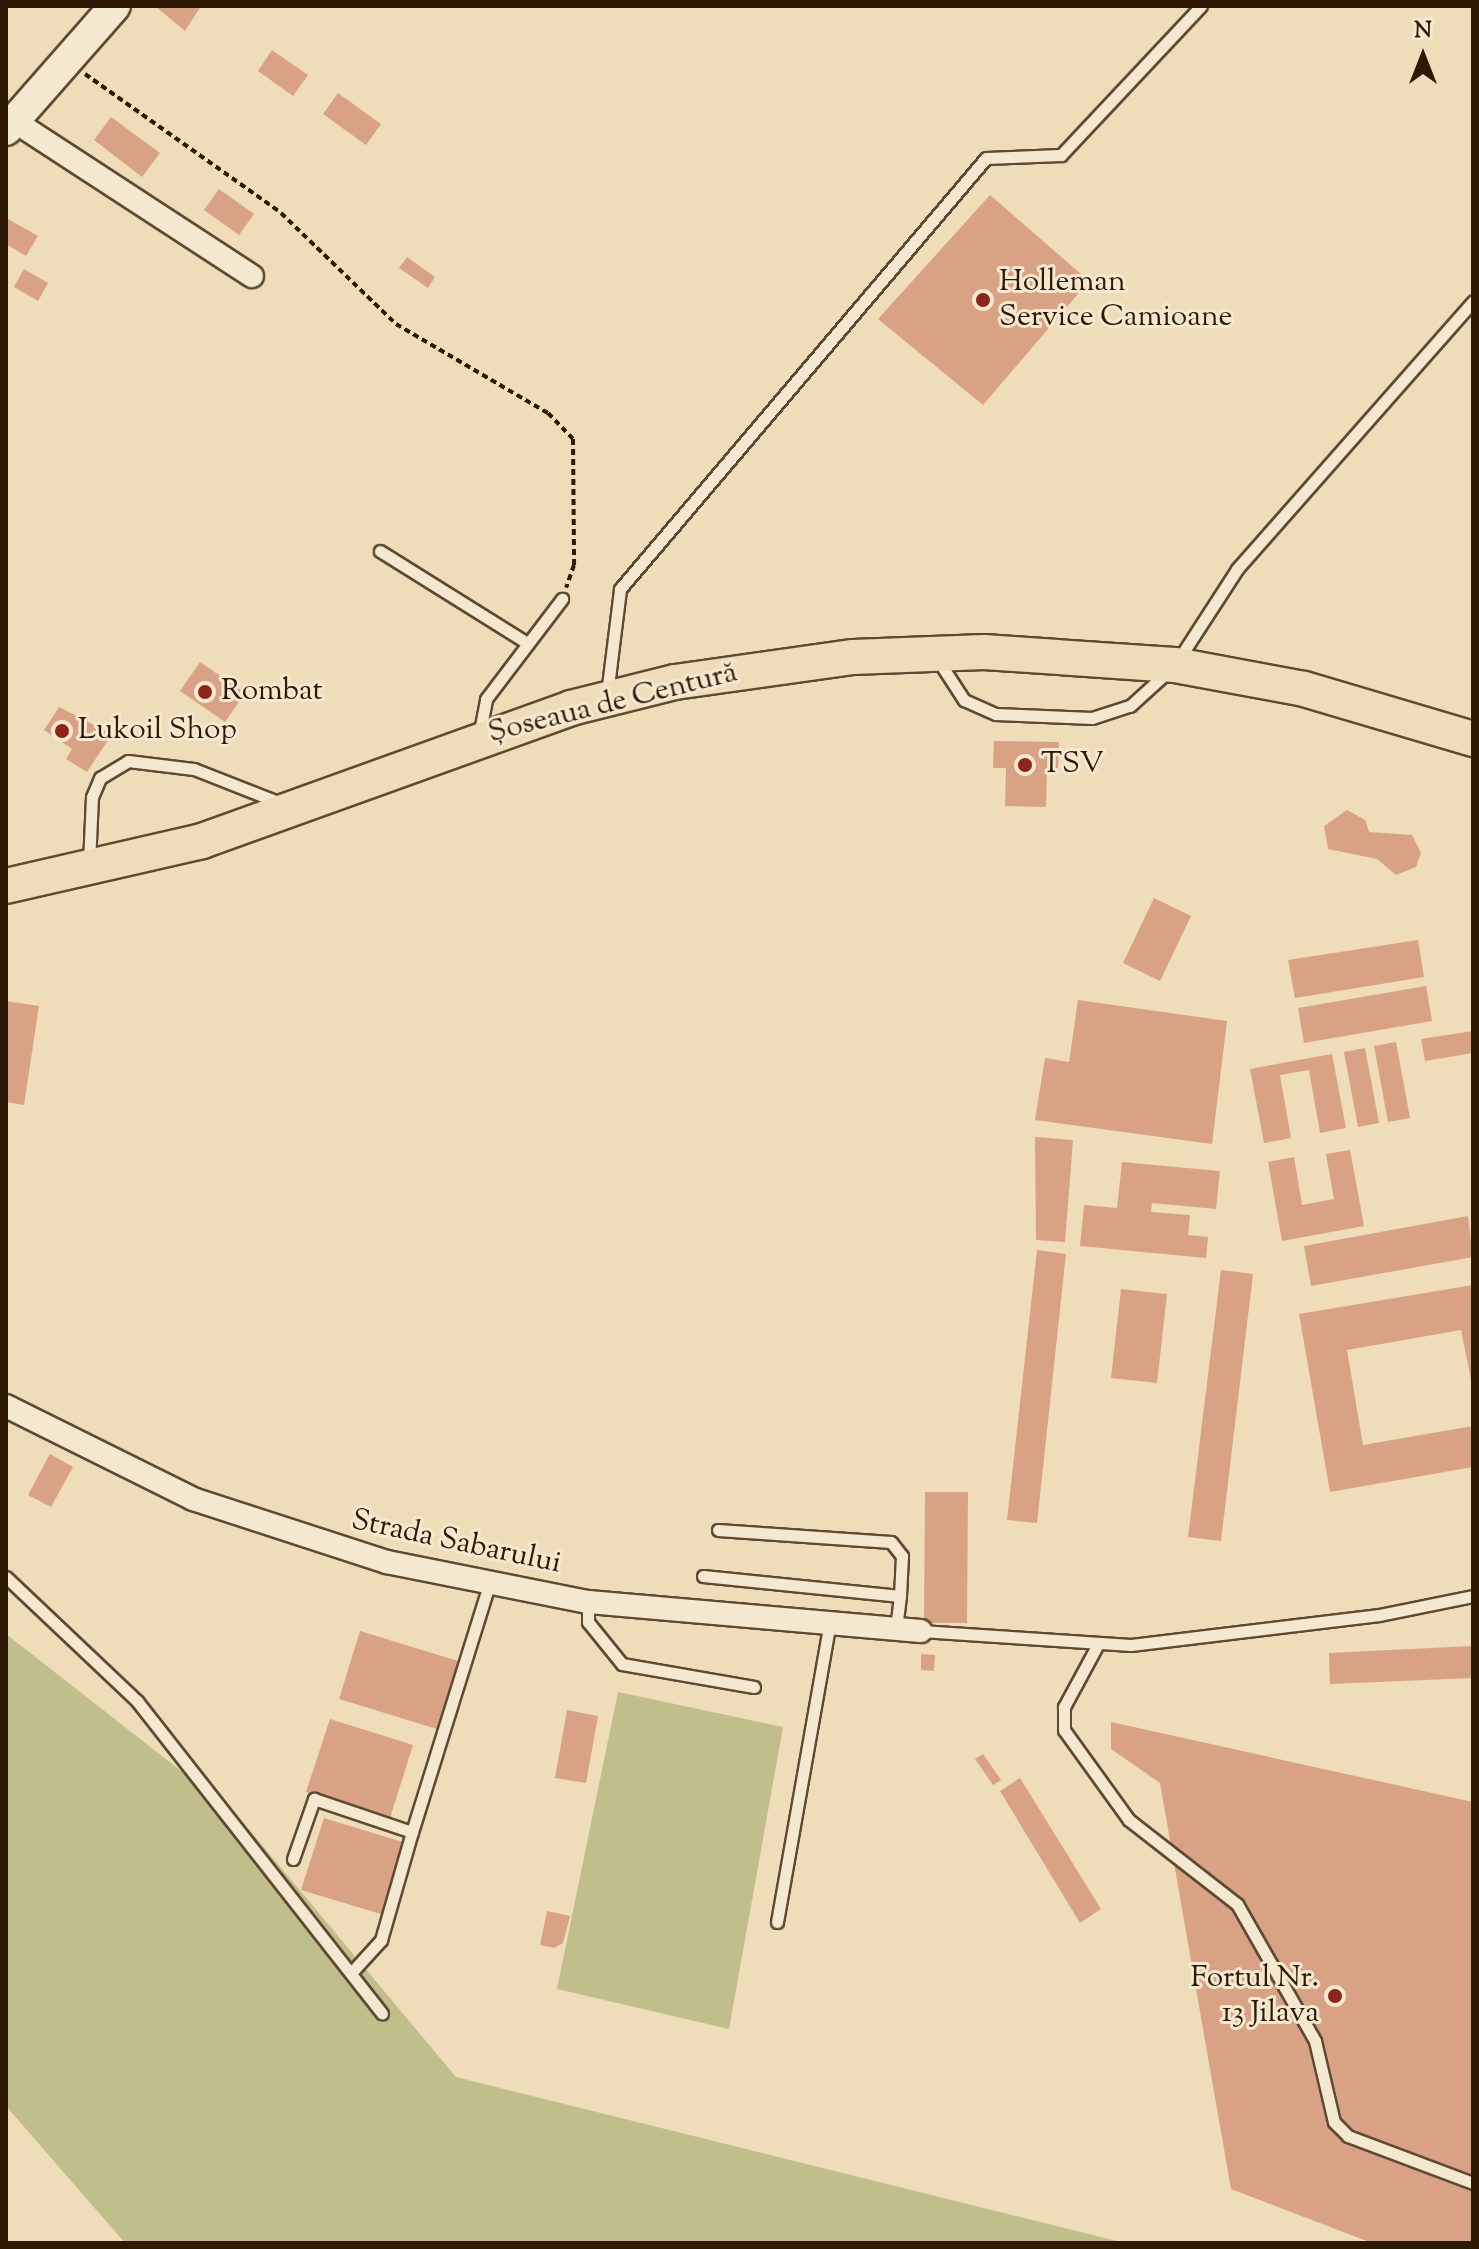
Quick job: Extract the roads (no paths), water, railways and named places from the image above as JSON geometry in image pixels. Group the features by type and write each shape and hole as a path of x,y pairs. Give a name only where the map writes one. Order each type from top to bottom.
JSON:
{"main road":[{"name":"Șoseaua de Centură","path":"6,886 90,870 298,809 479,738 607,699 752,669 933,653 1175,665 1304,689 1473,739"}],"street":[{"path":"115,6 10,125 252,276"},
{"name":"Strada Sabarului","path":"6,1406 193,1499 285,1534 489,1585 588,1602 921,1631"}],"lane":[{"path":"607,699 620,589 725,462 986,158 1061,155 1201,6"},
{"path":"933,653 964,700 996,714 1113,715 1175,665 1237,569 1473,301"},
{"path":"380,551 527,643"},
{"path":"479,738 486,699 562,599"},
{"path":"90,870 92,797 100,778 128,761 194,769 298,809"},
{"path":"718,1530 891,1542 902,1556 896,1629"},
{"path":"703,1576 900,1596"},
{"path":"6,1577 137,1701 382,2014"},
{"path":"351,1973 381,1940 489,1585"},
{"path":"921,1631 1098,1644 1250,1633 1473,1596"},
{"path":"588,1602 588,1622 622,1664 754,1687"},
{"path":"777,1922 830,1622"},
{"path":"1098,1644 1064,1707 1064,1730 1129,1820 1237,1904 1315,2041 1334,2122 1348,2136 1473,2183"},
{"path":"293,1859 314,1799 412,1832"}],"place":[{"name":"Holleman Service Camioane","path":"983,300"},
{"name":"Rombat","path":"205,692"},
{"name":"Lukoil Shop","path":"62,731"},
{"name":"TSV","path":"1025,765"},
{"name":"Fortul Nr. 13 Jilava","path":"1335,1996"}]}
